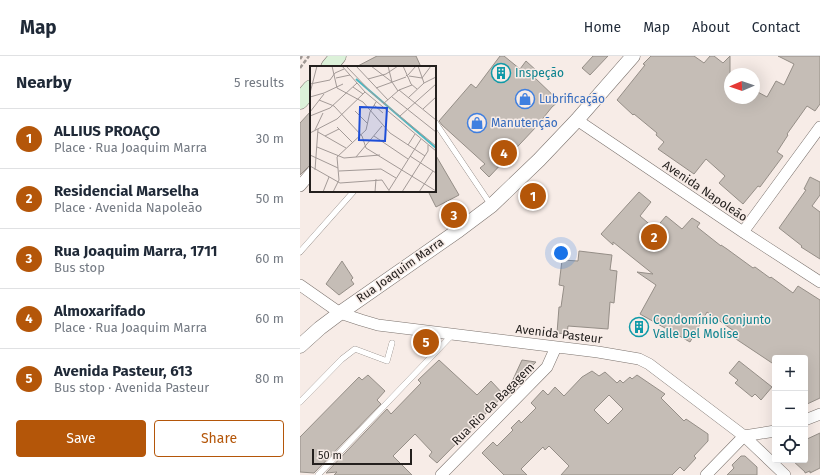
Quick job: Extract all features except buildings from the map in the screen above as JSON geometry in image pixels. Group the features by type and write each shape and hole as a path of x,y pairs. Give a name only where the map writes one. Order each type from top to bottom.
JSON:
{"main road":[{"path":"330,66 338,56"},
{"path":"300,101 310,89"}],"street":[{"name":"Rua Joaquim Marra","path":"300,346 340,313 465,226 491,206 539,160 577,120 633,56"},
{"name":"Avenida Napoleão","path":"577,120 820,282"},
{"path":"743,232 820,127"},
{"path":"300,186 310,174"},
{"name":"Avenida Pasteur","path":"300,285 340,313 378,325 454,333 598,352 639,359 649,364 744,436 785,475"},
{"name":"Rua Rio da Bagagem","path":"441,475 547,367 556,347"},
{"path":"808,419 820,414"},
{"path":"706,475 744,436 772,431"}],"lane":[{"path":"436,123 491,206"},
{"path":"300,252 353,192"},
{"path":"318,475 454,333"},
{"path":"300,402 342,359 355,350 387,361 392,343"}],"path":[{"path":"300,68 309,56"}],"place":[{"name":"Inspeção","path":"501,73"},
{"name":"Lubrificação","path":"525,99"},
{"name":"Manutenção","path":"477,123"},
{"name":"Almoxarifado","path":"504,153"},
{"name":"ALLIUS PROAÇO","path":"533,196"},
{"name":"Rua Joaquim Marra, 1711","path":"454,215"},
{"name":"Residencial Marselha","path":"654,237"},
{"name":"Condomínio Conjunto Valle Del Molise","path":"639,327"},
{"name":"Avenida Pasteur, 613","path":"426,342"}]}
